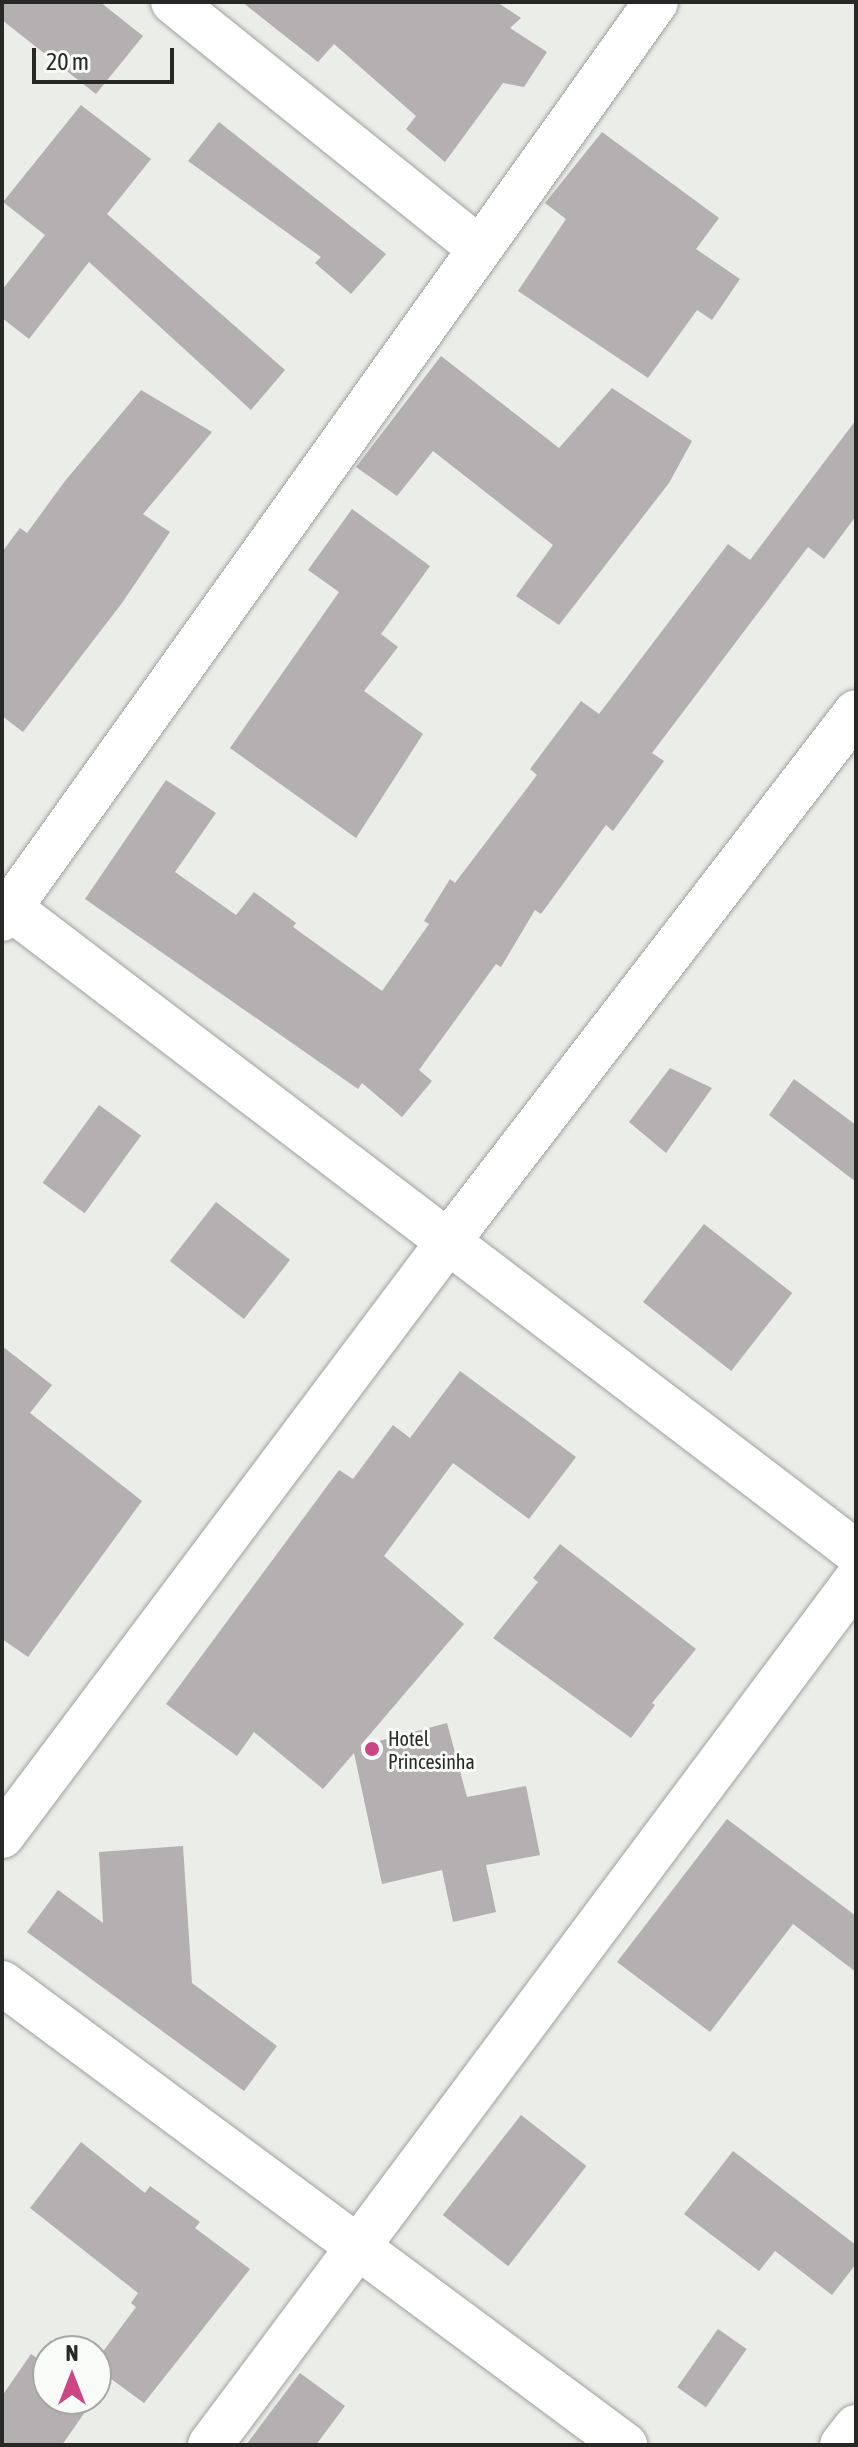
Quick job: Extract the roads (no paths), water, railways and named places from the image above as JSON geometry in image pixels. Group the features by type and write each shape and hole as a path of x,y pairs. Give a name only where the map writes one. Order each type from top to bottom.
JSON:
{"street":[{"path":"173,2 478,247"},
{"path":"656,2 4,910 856,1552"},
{"path":"2,1836 447,1243 856,712"},
{"path":"210,2445 856,1580"},
{"path":"2,1983 625,2445"},
{"path":"842,2445 856,2427"}],"place":[{"name":"Hotel Princesinha","path":"372,1749"}]}
